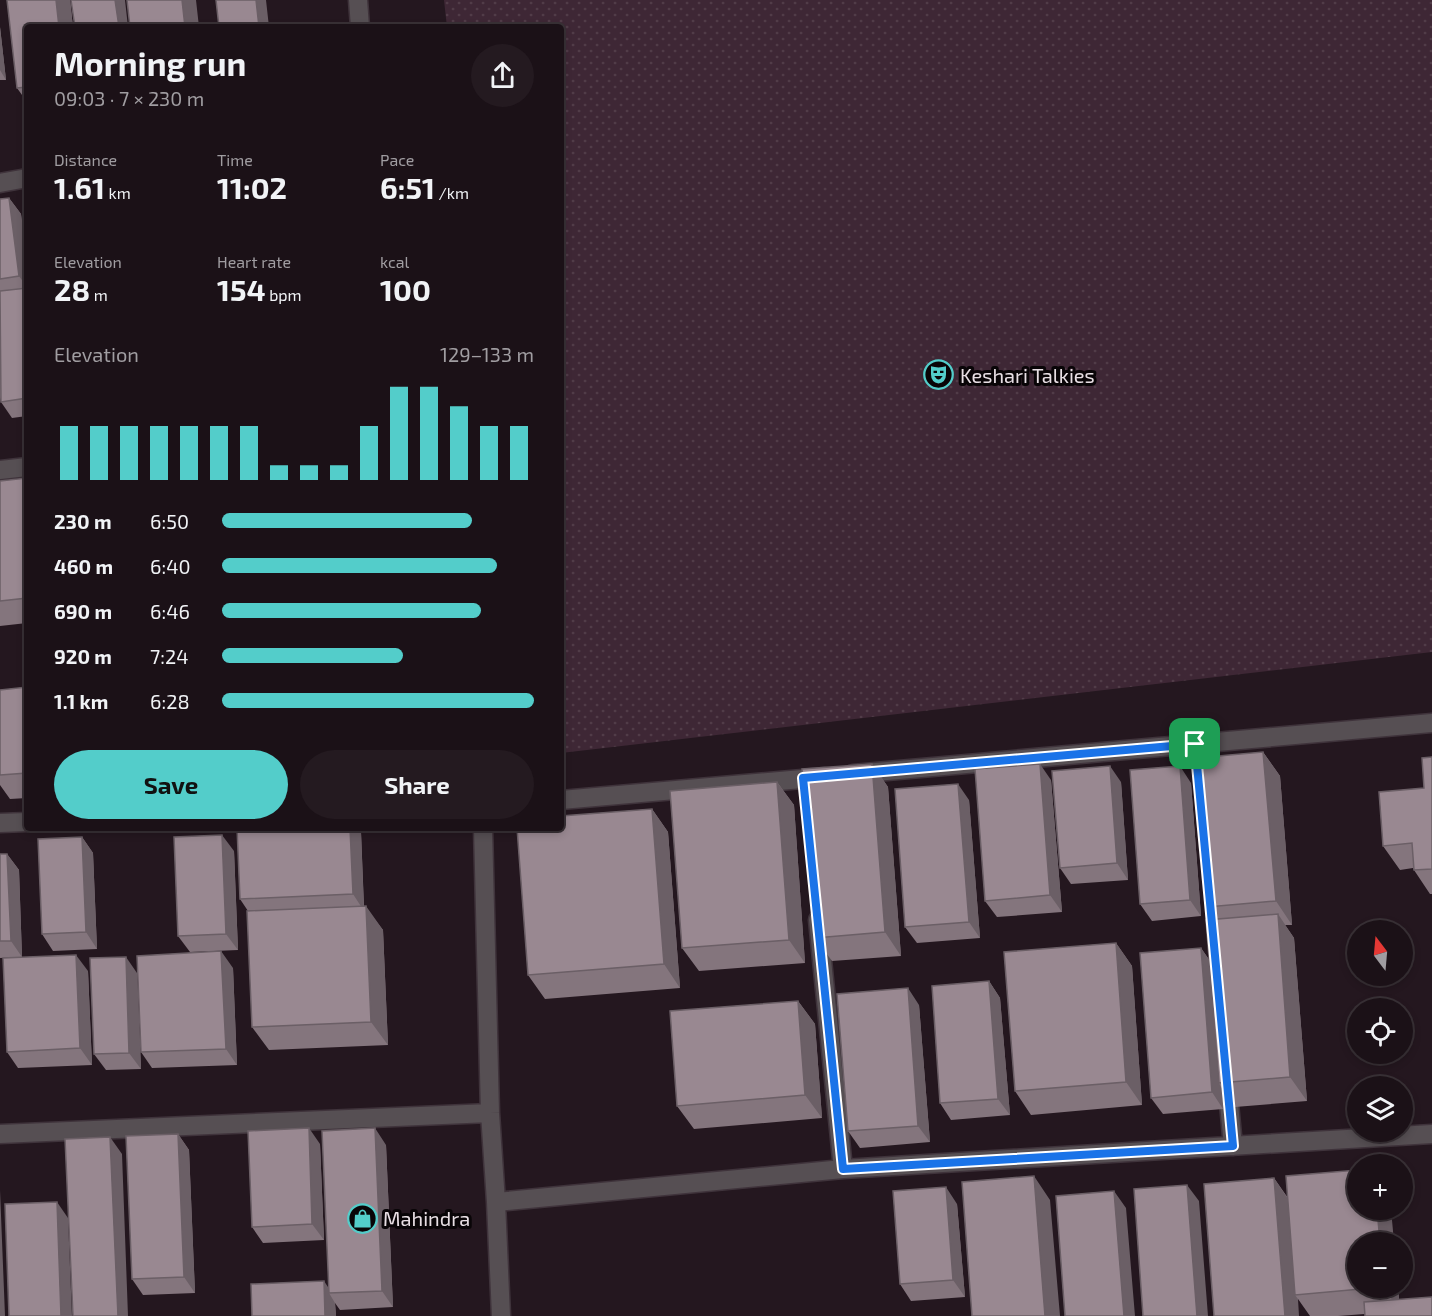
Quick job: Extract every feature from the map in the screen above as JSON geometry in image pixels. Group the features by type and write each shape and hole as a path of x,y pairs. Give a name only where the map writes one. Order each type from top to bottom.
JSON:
{"street":[{"path":"358,0 360,24"},
{"path":"0,183 24,179"},
{"path":"0,470 24,467"},
{"path":"564,800 803,778 1196,750 1432,723"},
{"path":"803,778 806,802"},
{"path":"0,823 24,822"},
{"path":"483,831 490,1113 501,1316"},
{"path":"817,909 843,1169"},
{"path":"1224,1051 1233,1146"},
{"path":"0,1134 490,1113"},
{"path":"496,1202 843,1169 1432,1134"}],"shaded area":[{"path":"444,0 1432,0 1432,652 564,753 564,24 447,24"}],"building":[{"path":"7,0 56,0 59,24 24,24 24,87 17,88"},
{"path":"71,0 115,0 119,24 75,24"},
{"path":"127,0 182,0 185,24 130,24"},
{"path":"216,0 256,0 259,24 219,24"},
{"path":"9,198 19,276 0,279 0,199"},
{"path":"24,288 24,398 1,402 0,291"},
{"path":"24,478 24,598 0,601 0,481"},
{"path":"24,687 24,773 0,775 0,690"},
{"path":"1263,752 1276,901 1207,907 1196,758"},
{"path":"1432,757 1432,869 1414,870 1412,843 1383,846 1379,792 1424,788 1422,758"},
{"path":"872,764 885,932 815,938 802,769"},
{"path":"1040,764 1050,895 985,901 975,769"},
{"path":"1110,766 1117,863 1060,868 1052,771"},
{"path":"1180,766 1190,900 1140,904 1130,770"},
{"path":"777,782 789,940 682,948 670,791"},
{"path":"958,784 969,922 905,927 895,789"},
{"path":"652,809 664,964 528,975 517,831 564,831 564,816"},
{"path":"237,831 350,831 353,894 240,899"},
{"path":"222,835 226,934 178,936 174,837"},
{"path":"82,837 86,932 42,934 38,839"},
{"path":"0,854 7,854 11,941 0,941"},
{"path":"366,906 371,1022 252,1027 247,911"},
{"path":"1278,914 1290,1077 1219,1083 1206,920"},
{"path":"1116,943 1126,1082 1015,1091 1004,952"},
{"path":"1201,948 1212,1092 1151,1098 1140,953"},
{"path":"221,951 226,1049 141,1052 137,956"},
{"path":"76,955 80,1048 7,1052 3,958"},
{"path":"126,957 129,1053 94,1054 90,958"},
{"path":"989,981 998,1099 940,1103 932,986"},
{"path":"908,988 918,1126 848,1131 837,994"},
{"path":"798,1001 805,1095 677,1106 670,1011"},
{"path":"309,1128 312,1224 252,1227 248,1131"},
{"path":"375,1128 382,1291 329,1293 322,1131"},
{"path":"178,1134 184,1277 132,1279 126,1136"},
{"path":"110,1137 118,1316 73,1316 65,1139"},
{"path":"1347,1171 1347,1220 1378,1220 1379,1232 1347,1232 1347,1290 1295,1295 1286,1176"},
{"path":"1034,1176 1045,1316 972,1316 962,1182"},
{"path":"1274,1178 1285,1316 1214,1316 1204,1184"},
{"path":"1187,1185 1197,1316 1143,1316 1134,1189"},
{"path":"946,1187 953,1280 900,1284 893,1191"},
{"path":"1114,1191 1124,1316 1065,1316 1056,1196"},
{"path":"57,1202 61,1316 9,1316 5,1204"},
{"path":"324,1281 325,1316 252,1316 251,1284"},
{"path":"1432,1297 1432,1316 1365,1316 1364,1302"}],"place":[{"name":"Keshari Talkies","path":"939,375"},
{"name":"Mahindra","path":"362,1218"}],"route":[{"path":"1195,744 1233,1146 843,1169 803,778 1195,744"}]}
